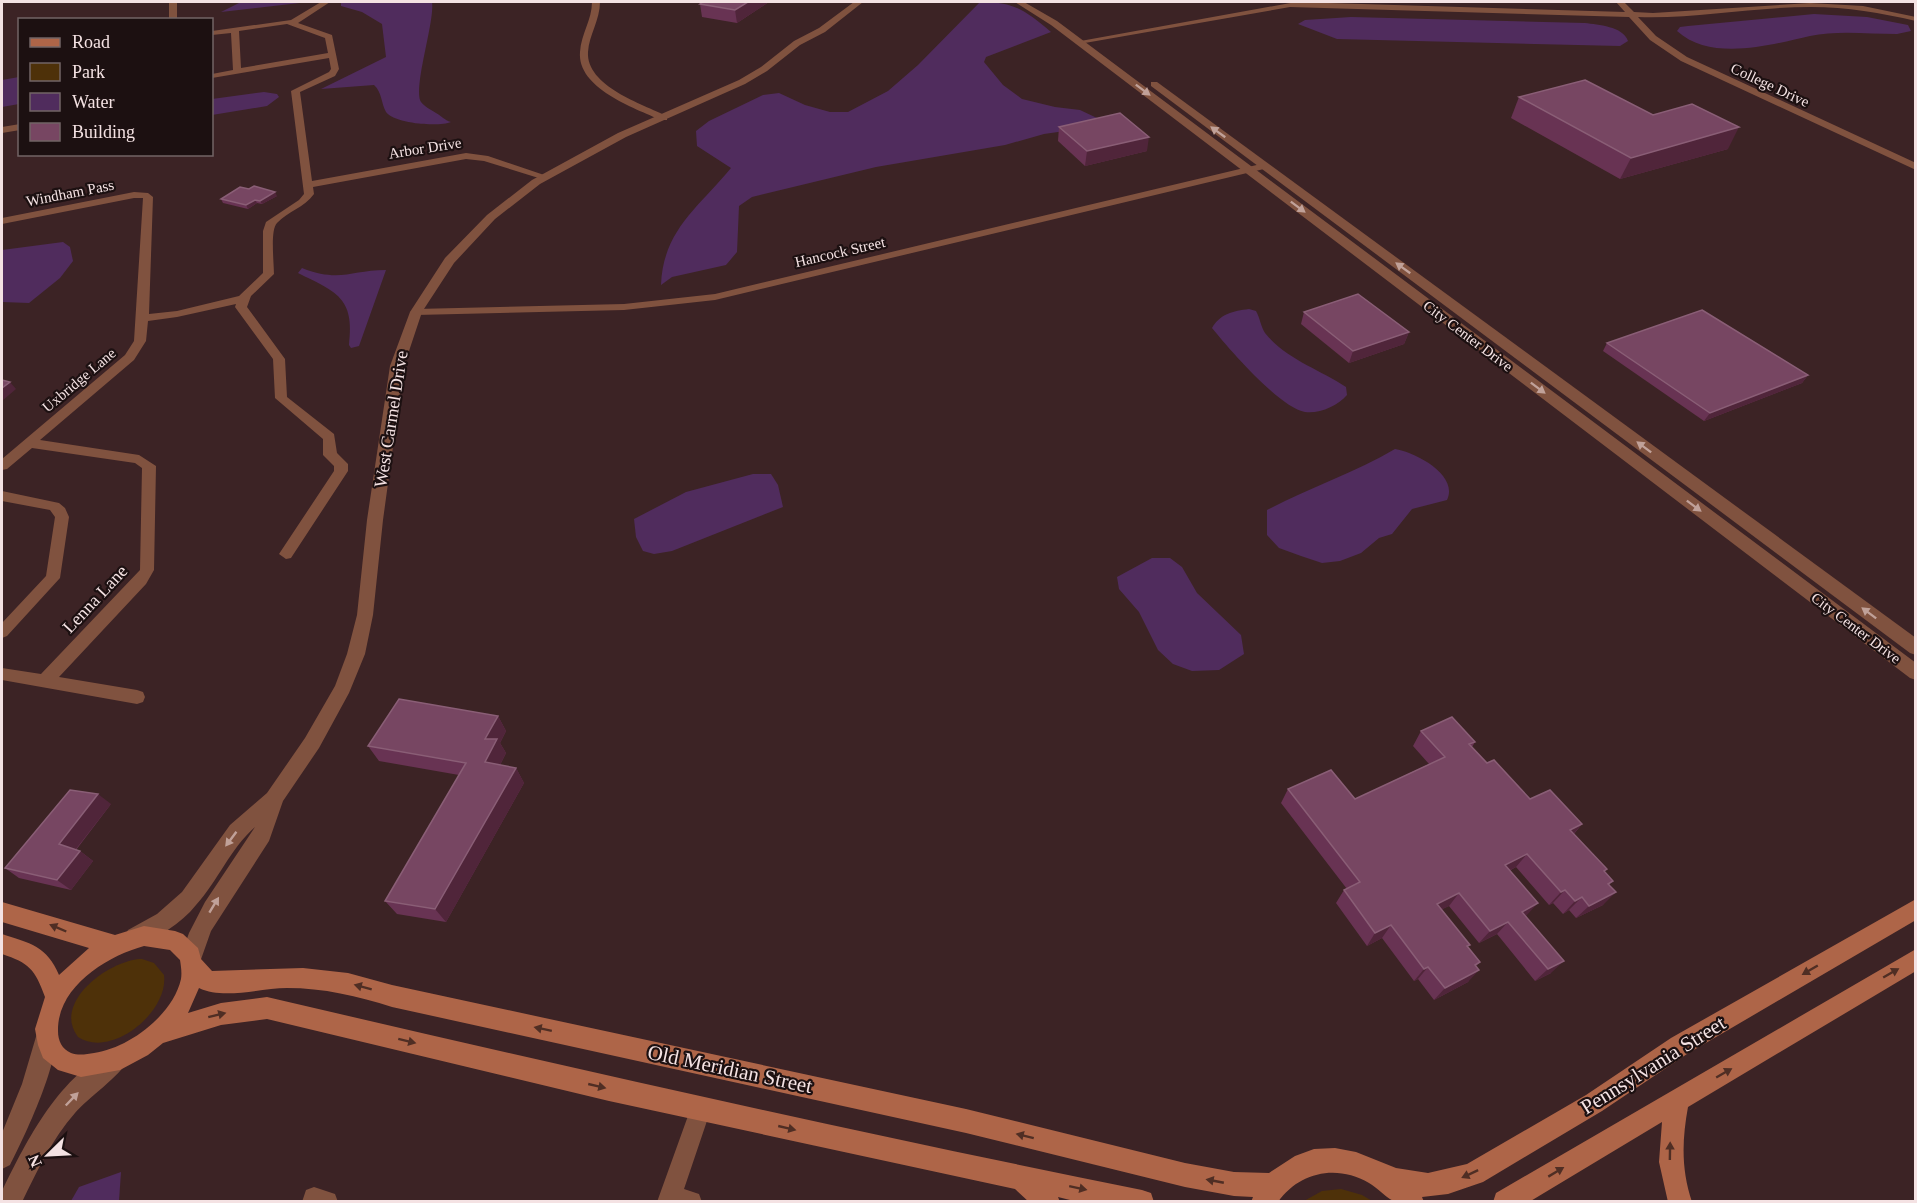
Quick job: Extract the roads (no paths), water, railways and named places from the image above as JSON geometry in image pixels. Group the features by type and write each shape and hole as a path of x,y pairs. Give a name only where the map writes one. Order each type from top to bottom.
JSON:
{"main road":[{"name":"Pennsylvania Street","path":"1382,1176 1418,1186 1428,1186 1453,1181 1474,1173 1594,1103 1679,1046 1916,909"},
{"path":"2,912 44,922 76,936 122,942"},
{"path":"144,936 169,938 186,949 191,961 189,990 183,1005 161,1032 133,1053 118,1060 89,1066 65,1062 50,1048 46,1038 48,1018 56,997 81,967 122,942 144,936"},
{"path":"2,944 32,954 48,970 56,997"},
{"path":"1505,1202 1916,959"},
{"name":"Old Meridian Street","path":"191,961 207,981 230,982 289,977 361,986 392,996 966,1121 1268,1193"},
{"path":"161,1032 228,1012 267,1008 700,1109 927,1159 1142,1202"},
{"path":"1678,1099 1669,1155 1671,1176 1680,1202"},
{"path":"1268,1193 1302,1164 1327,1159 1354,1163 1382,1176 1412,1202"},
{"path":"1020,1177 1048,1202"}],"street":[{"path":"173,2 173,18"},
{"path":"292,23 326,2"},
{"path":"596,2 594,22 583,52 585,67 605,88 664,118"},
{"name":"West Carmel Drive","path":"797,44 802,35 843,2"},
{"name":"West Carmel Drive","path":"191,961 201,927 263,833 274,799 337,702 359,646 397,366 416,312 449,261 473,234 508,203 544,177 622,135 742,82 764,69 797,44 822,30 859,2"},
{"name":"City Center Drive","path":"1019,2 1039,12 1916,673"},
{"path":"1038,2 1137,72"},
{"path":"1079,42 1249,10 1322,2 1683,9 1775,2"},
{"path":"1845,2 1916,14"},
{"path":"1291,5 1627,8 1684,15 1808,5 1878,6 1916,20"},
{"name":"College Drive","path":"1627,8 1653,38 1684,59 1916,167"},
{"path":"143,318 177,314 242,299 269,274 268,231 271,222 306,199 309,194 294,94 298,88 327,77 335,71 329,37 292,23 275,23 213,33"},
{"path":"235,29 237,71"},
{"path":"213,76 333,56"},
{"name":"City Center Drive","path":"1146,78 1916,648"},
{"path":"2,130 18,127"},
{"name":"Arbor Drive","path":"308,184 466,156 485,158 544,177"},
{"name":"Hancock Street","path":"416,312 624,307 715,297 1265,166"},
{"name":"Windham Pass","path":"2,221 144,195"},
{"name":"Uxbridge Lane","path":"2,466 130,357 140,341 148,197 144,195"},
{"path":"242,299 241,307 279,359 280,398 329,437 330,455 341,464 341,471 286,554"},
{"name":"Lenna Lane","path":"28,443 146,462 149,466 147,570 141,580 45,681"},
{"path":"2,496 54,506 61,512 60,536 53,578 2,632"},
{"path":"2,674 137,698"},
{"name":"West Carmel Drive","path":"122,942 148,930 176,912 189,900 237,831 274,799"},
{"path":"2,1157 40,1070 46,1038"},
{"path":"9,1202 49,1125 83,1087 118,1060"},
{"path":"676,1200 700,1109"},
{"path":"313,1202 314,1198 327,1202"}],"water":[{"path":"241,2 308,2 221,12"},
{"path":"432,2 419,94 424,105 451,122 437,124 407,122 391,116 386,112 379,91 374,85 321,89 386,57 382,24 362,12 341,6 341,3"},
{"path":"980,2 1002,3 1019,9 1051,32 986,57 984,62 1003,85 1022,99 1080,110 1097,118 1079,129 1044,134 1005,145 876,167 752,197 739,206 737,252 726,265 672,277 661,285 668,249 676,234 695,208 731,168 697,146 696,131 709,121 763,95 779,93 805,105 830,112 848,112 888,91 918,65"},
{"path":"1814,14 1867,17 1908,25 1911,31 1897,34 1831,33 1760,47 1724,49 1691,40 1677,31 1680,27 1688,26"},
{"path":"1351,17 1585,23 1616,29 1628,41 1620,46 1337,39 1298,24 1305,20"},
{"path":"18,77 18,104 2,107 2,80"},
{"path":"264,92 277,94 279,97 267,106 213,115 213,99"},
{"path":"63,242 70,247 73,261 60,278 29,303 2,302 2,250"},
{"path":"302,268 326,275 386,270 359,346 351,348 349,345 349,316 346,306 332,291 298,273"},
{"path":"1249,309 1256,311 1265,333 1273,342 1293,357 1346,387 1347,395 1339,403 1328,408 1316,412 1305,412 1294,408 1269,389 1212,328 1219,319 1228,314"},
{"path":"1395,449 1413,455 1433,466 1447,482 1449,491 1447,500 1412,509 1392,534 1379,538 1361,553 1340,561 1322,563 1301,556 1279,548 1267,535 1267,510 1364,466"},
{"path":"753,474 771,474 778,485 783,507 672,551 654,554 643,551 636,537 634,519 686,492"},
{"path":"1152,558 1170,558 1182,567 1197,593 1241,635 1244,654 1219,670 1192,671 1173,664 1158,650 1139,612 1119,589 1117,577"},
{"path":"121,1172 119,1201 71,1201 79,1187"}]}
